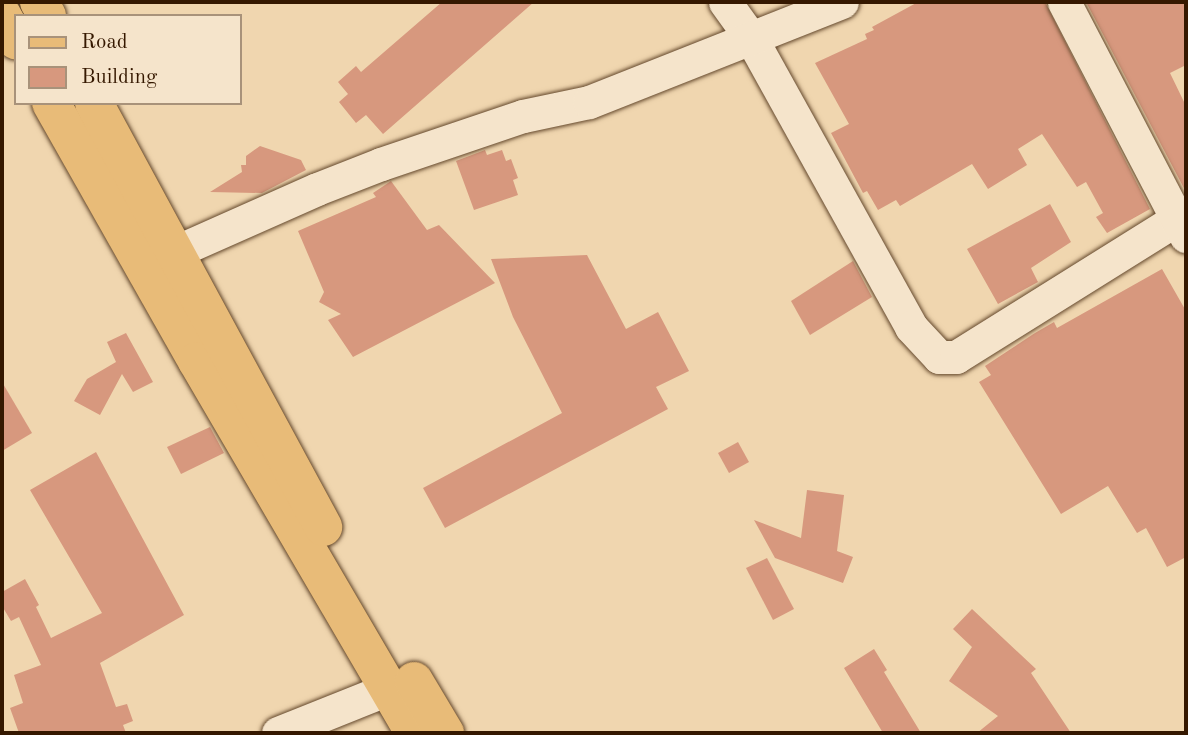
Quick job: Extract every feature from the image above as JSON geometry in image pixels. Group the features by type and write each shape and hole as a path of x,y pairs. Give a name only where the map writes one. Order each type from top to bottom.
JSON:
{"main road":[{"path":"2,15 14,36"},
{"path":"52,105 414,733"},
{"path":"95,105 327,534 445,733"}],"street":[{"path":"725,2 751,38 911,327 939,357 956,357 1184,230 1064,2"},
{"path":"175,252 317,188 381,164 523,116 589,102 842,2"},
{"path":"278,733 388,689"}],"building":[{"path":"442,2 534,2 383,134 366,115 356,123 339,102 348,94 338,82 356,66 361,72"},
{"path":"918,2 1045,2 1150,209 1107,233 1096,217 1103,213 1086,182 1077,187 1042,134 1018,149 1027,165 988,189 972,164 900,206 896,200 878,210 867,191 863,193 831,133 849,124 815,63 867,39 865,34 874,30 872,27"},
{"path":"1086,2 1186,2 1186,65 1170,73 1186,106 1186,192"},
{"path":"260,146 301,160 306,170 262,193 210,192 242,172 241,165 246,165 246,156"},
{"path":"485,150 487,155 502,150 506,161 511,159 518,178 513,180 518,195 474,210 456,161"},
{"path":"391,181 427,230 439,225 495,283 353,357 328,320 341,314 319,302 324,292 298,231 376,197 373,193"},
{"path":"1050,204 1071,242 1031,268 1038,282 998,304 967,249"},
{"path":"587,255 626,329 658,312 689,371 656,387 668,409 445,528 423,488 562,413 513,317 491,259"},
{"path":"853,261 872,297 810,335 791,301"},
{"path":"1162,269 1186,311 1186,557 1167,567 1146,528 1137,533 1108,486 1061,514 979,382 991,375 985,366 1035,333 1054,322 1057,328"},
{"path":"126,333 153,382 133,392 122,374 100,415 74,401 87,379 116,362 107,342"},
{"path":"2,382 32,433 2,451"},
{"path":"210,427 224,453 181,474 167,447"},
{"path":"738,442 749,462 729,473 718,453"},
{"path":"96,452 184,615 100,663 116,707 127,704 133,721 123,725 126,733 19,733 10,708 23,703 14,675 41,665 19,617 11,621 2,606 2,592 25,579 39,605 36,607 51,638 102,613 30,490"},
{"path":"807,490 844,495 837,551 853,557 843,583 775,558 754,520 801,538"},
{"path":"767,558 794,609 773,620 746,568"},
{"path":"972,609 1036,669 1031,673 1071,733 977,733 998,716 949,681 972,647 953,629"},
{"path":"874,649 887,670 884,672 921,733 883,733 844,668"}]}
